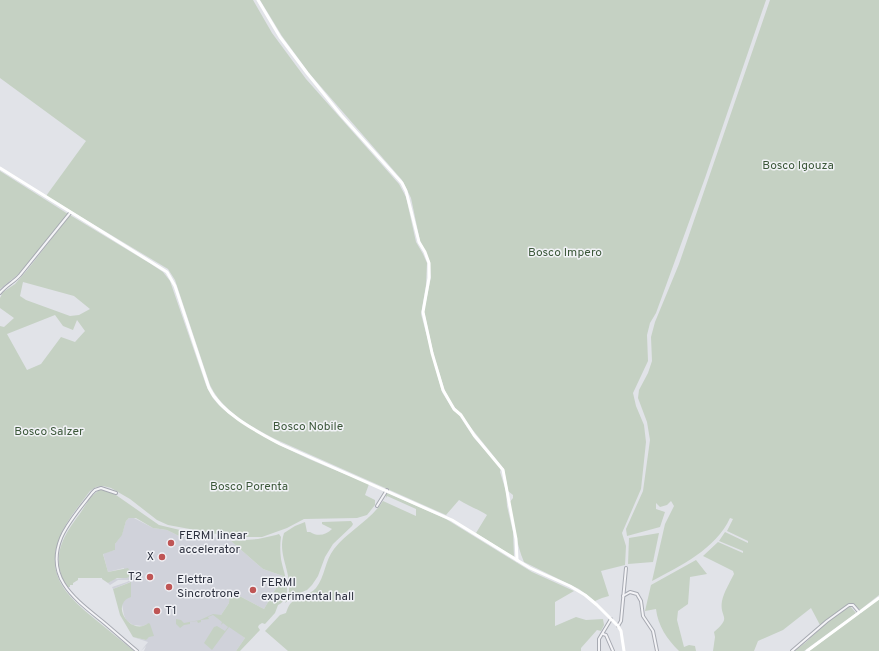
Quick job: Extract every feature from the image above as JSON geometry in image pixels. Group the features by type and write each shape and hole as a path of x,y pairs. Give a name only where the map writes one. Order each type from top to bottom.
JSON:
{"main road":[{"path":"258,0 271,23 293,55 342,115 402,184 406,191 419,242 429,263 429,278 423,312 432,353 444,393 477,440 503,470 516,539 517,560"},
{"path":"0,168 70,213 157,264 167,272 175,286 209,388 222,406 248,426 273,440 452,520 517,560 570,586 584,595 618,626 621,631 624,651"},
{"path":"807,651 879,598"}],"street":[{"path":"0,293 20,275 70,213"},
{"path":"116,494 101,488 92,493 61,537 58,549 57,564 62,582 72,597 137,651"},
{"path":"377,506 387,490"},
{"path":"618,626 621,621 626,568"},
{"path":"623,596 630,592 638,596 641,601 643,616 654,633 657,651"},
{"path":"792,651 827,621 849,605 853,605 860,612"},
{"path":"599,651 598,643 608,622 612,619"},
{"path":"602,634 606,635 613,651"}],"shaded area":[{"path":"132,517 153,528 167,530 179,536 180,530 231,541 263,569 283,576 264,609 230,591 229,603 221,615 216,615 245,638 236,651 144,651 146,646 141,651 148,642 133,637 146,640 151,629 147,624 143,626 133,625 126,620 122,604 130,582 113,589 112,587 130,580 118,580 110,585 108,583 114,579 123,578 124,568 108,572 103,553 115,550 115,544 122,534 126,521"}],"green space":[{"name":"Bosco Nobile","path":"0,0 253,0 272,33 306,79 399,184 406,197 416,242 427,263 426,285 421,314 442,392 453,410 459,415 474,438 501,468 500,472 506,491 507,506 513,532 514,557 476,533 487,515 480,511 459,500 446,515 275,439 238,417 222,403 210,385 175,280 168,269 46,196 86,141 0,78"},
{"name":"Bosco Impero","path":"260,0 766,0 705,178 656,313 650,323 647,335 648,361 633,393 636,406 644,425 646,442 641,489 622,533 626,546 625,565 601,571 609,596 595,601 579,589 524,562 517,540 509,503 513,498 513,495 508,491 504,469 452,404 445,391 434,356 424,311 431,277 430,262 420,241 411,198 402,180 309,73 282,36"},
{"name":"Bosco Igouza","path":"770,0 879,0 879,595 860,610 852,603 820,625 811,608 783,630 758,641 754,651 713,651 715,637 714,632 720,627 724,620 722,601 734,574 733,571 703,556 718,542 743,553 743,551 719,541 725,532 748,543 748,541 727,531 733,519 730,518 724,529 707,548 685,563 652,581 665,524 674,506 671,501 667,505 660,507 656,503 656,509 665,512 660,527 627,536 626,529 643,491 650,440 647,422 638,398 639,390 648,373 652,361 651,337 655,322 679,264"},
{"path":"0,171 68,214 20,273 0,289"},
{"path":"70,215 163,272 170,281 206,385 215,401 234,417 274,442 289,450 369,484 365,495 375,500 375,505 367,515 357,518 304,519 287,528 262,537 233,537 168,525 157,520 130,499 111,488 103,486 96,487 90,491 73,514 60,537 56,551 55,563 57,574 68,594 76,603 134,651 0,651 0,326 4,327 14,318 0,308 0,298 3,292 15,284","holes":["23,282 74,296 90,309 79,315 70,316 26,300 20,296","55,315 63,326 73,330 77,320 85,331 75,342 61,337 41,364 27,370 7,334"]},
{"path":"102,489 116,495 159,525 180,530 179,536 167,530 153,528 136,518 129,518 126,521 122,535 115,544 115,550 103,554 108,572 128,568 131,573 130,576 127,578 117,578 108,583 102,578 78,578 73,585 68,587 63,580 59,565 60,548 71,526 88,502 95,493"},
{"path":"388,493 446,519 532,572 574,591 555,602 555,626 576,617 586,620 603,619 604,625 601,631 597,630 581,648 581,651 288,651 265,631 280,615 286,613 289,605 293,601 310,593 316,588 331,553 340,542 372,515 383,501 416,516 416,509 387,496 386,498 386,494"},
{"path":"351,521 353,524 352,526 333,544 325,557 318,576 312,585 307,590 295,595 285,603 289,594 289,583 282,548 284,533 305,522 307,532 322,535 332,529 322,524 322,522"},
{"path":"659,533 653,562 628,564 629,538"},
{"path":"279,534 281,537 280,548 282,564 287,584 286,596 278,605 275,613 265,624 262,623 259,625 258,627 260,630 240,651 236,651 245,638 229,627 212,650 204,643 214,627 217,626 225,631 228,627 223,623 221,625 222,622 213,615 208,617 209,619 201,620 201,622 198,623 197,621 190,622 190,624 184,625 180,628 176,624 176,619 181,620 184,623 200,620 213,614 221,615 229,603 230,591 264,609 283,576 263,569 231,541 258,539"},
{"path":"696,560 707,574 690,577 688,604 678,611 677,620 684,647 689,645 695,646 696,651 679,651 664,632 656,609 645,611 651,585"},
{"path":"131,582 131,597 125,600 122,605 122,610 127,620 131,624 143,626 149,623 150,624 154,636 149,637 146,640 133,637 120,615 113,589"},
{"path":"879,599 879,651 809,651"},
{"path":"850,606 856,613 804,651 794,651 825,624"}],"place":[{"name":"FERMI linear accelerator","path":"171,543"},
{"name":"X","path":"162,557"},
{"name":"T2","path":"150,577"},
{"name":"Elettra Sincrotrone","path":"169,587"},
{"name":"FERMI experimental hall","path":"253,590"},
{"name":"T1","path":"157,611"}],"park label":[{"name":"Bosco Salzer","path":"49,432"},
{"name":"Bosco Porenta","path":"249,487"}]}
